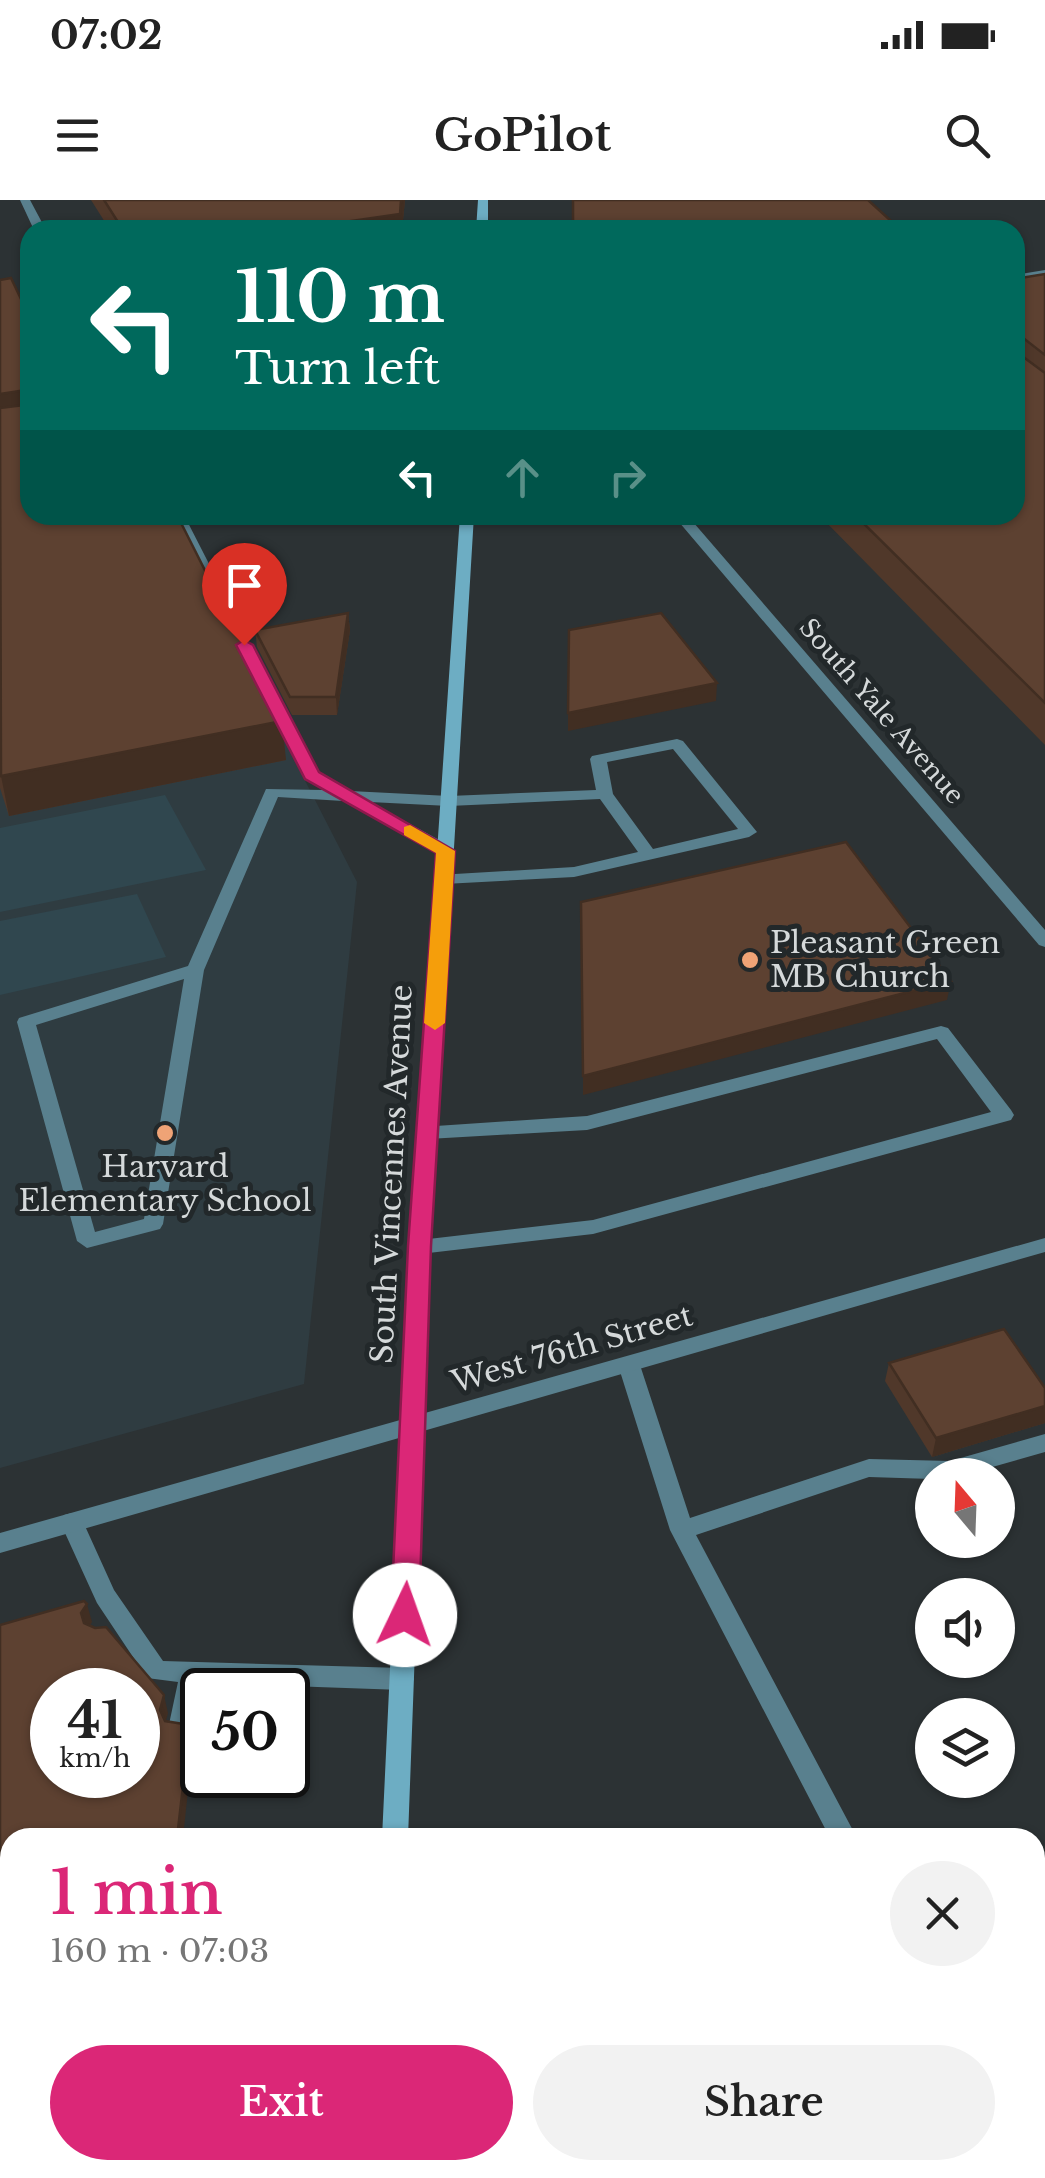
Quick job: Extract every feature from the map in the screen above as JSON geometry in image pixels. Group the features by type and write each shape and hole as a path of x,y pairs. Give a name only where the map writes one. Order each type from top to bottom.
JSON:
{"main road":[{"name":"South Vincennes Avenue","path":"395,1828 420,1246 466,525"}],"street":[{"path":"182,525 312,776 446,851"},
{"name":"South Yale Avenue","path":"689,525 1045,940"},
{"path":"444,879 574,872 650,855 749,832 677,744 598,759 606,794 650,855"},
{"path":"195,970 26,1022 87,1240 153,1224 195,970 272,792 448,801 606,794"},
{"path":"420,1246 593,1227 1004,1114 940,1032 587,1124 428,1132"},
{"name":"West 76th Street","path":"0,1543 1045,1246"},
{"path":"629,1364 682,1530 839,1828"},
{"path":"682,1530 869,1468 950,1470 1045,1443"},
{"path":"72,1522 104,1596 126,1627 146,1673 180,1672"},
{"path":"101,1633 126,1627"},
{"path":"310,1675 402,1679"}],"shaded area":[{"name":"Harvard Elementary School","path":"0,461 20,497 20,525 174,525 357,882 304,1384 0,1468"},
{"path":"165,795 206,870 0,912 0,828"},
{"path":"137,894 166,957 0,995 0,921"}],"building":[{"path":"104,200 401,200 400,214 358,220 117,220"},
{"path":"573,200 868,200 890,220 573,220"},
{"path":"1045,274 1045,355 1025,339 1025,277"},
{"path":"11,278 20,297 20,391 0,394 0,280"},
{"path":"1025,358 1045,373 1045,703 865,525 1025,525"},
{"path":"20,406 20,525 182,525 264,676 259,676 282,721 1,776 0,408"},
{"path":"348,613 336,697 290,697 255,630"},
{"path":"661,613 717,683 568,713 569,630"},
{"name":"Pleasant Green MB Church","path":"846,842 951,981 583,1076 581,902"},
{"path":"1004,1329 1045,1388 1045,1406 936,1438 889,1363"},
{"path":"84,1601 84,1623 106,1627 141,1668 30,1668 30,1798 160,1798 160,1710 165,1721 180,1723 178,1828 0,1828 0,1625"}],"slow traffic":[{"path":"410,831 446,851 435,1023"}],"place":[{"name":"Pleasant Green MB Church","path":"750,960"},
{"name":"Harvard Elementary School","path":"165,1133"}],"route":[{"path":"244,645 312,776 446,851 420,1246 405,1615"}]}
